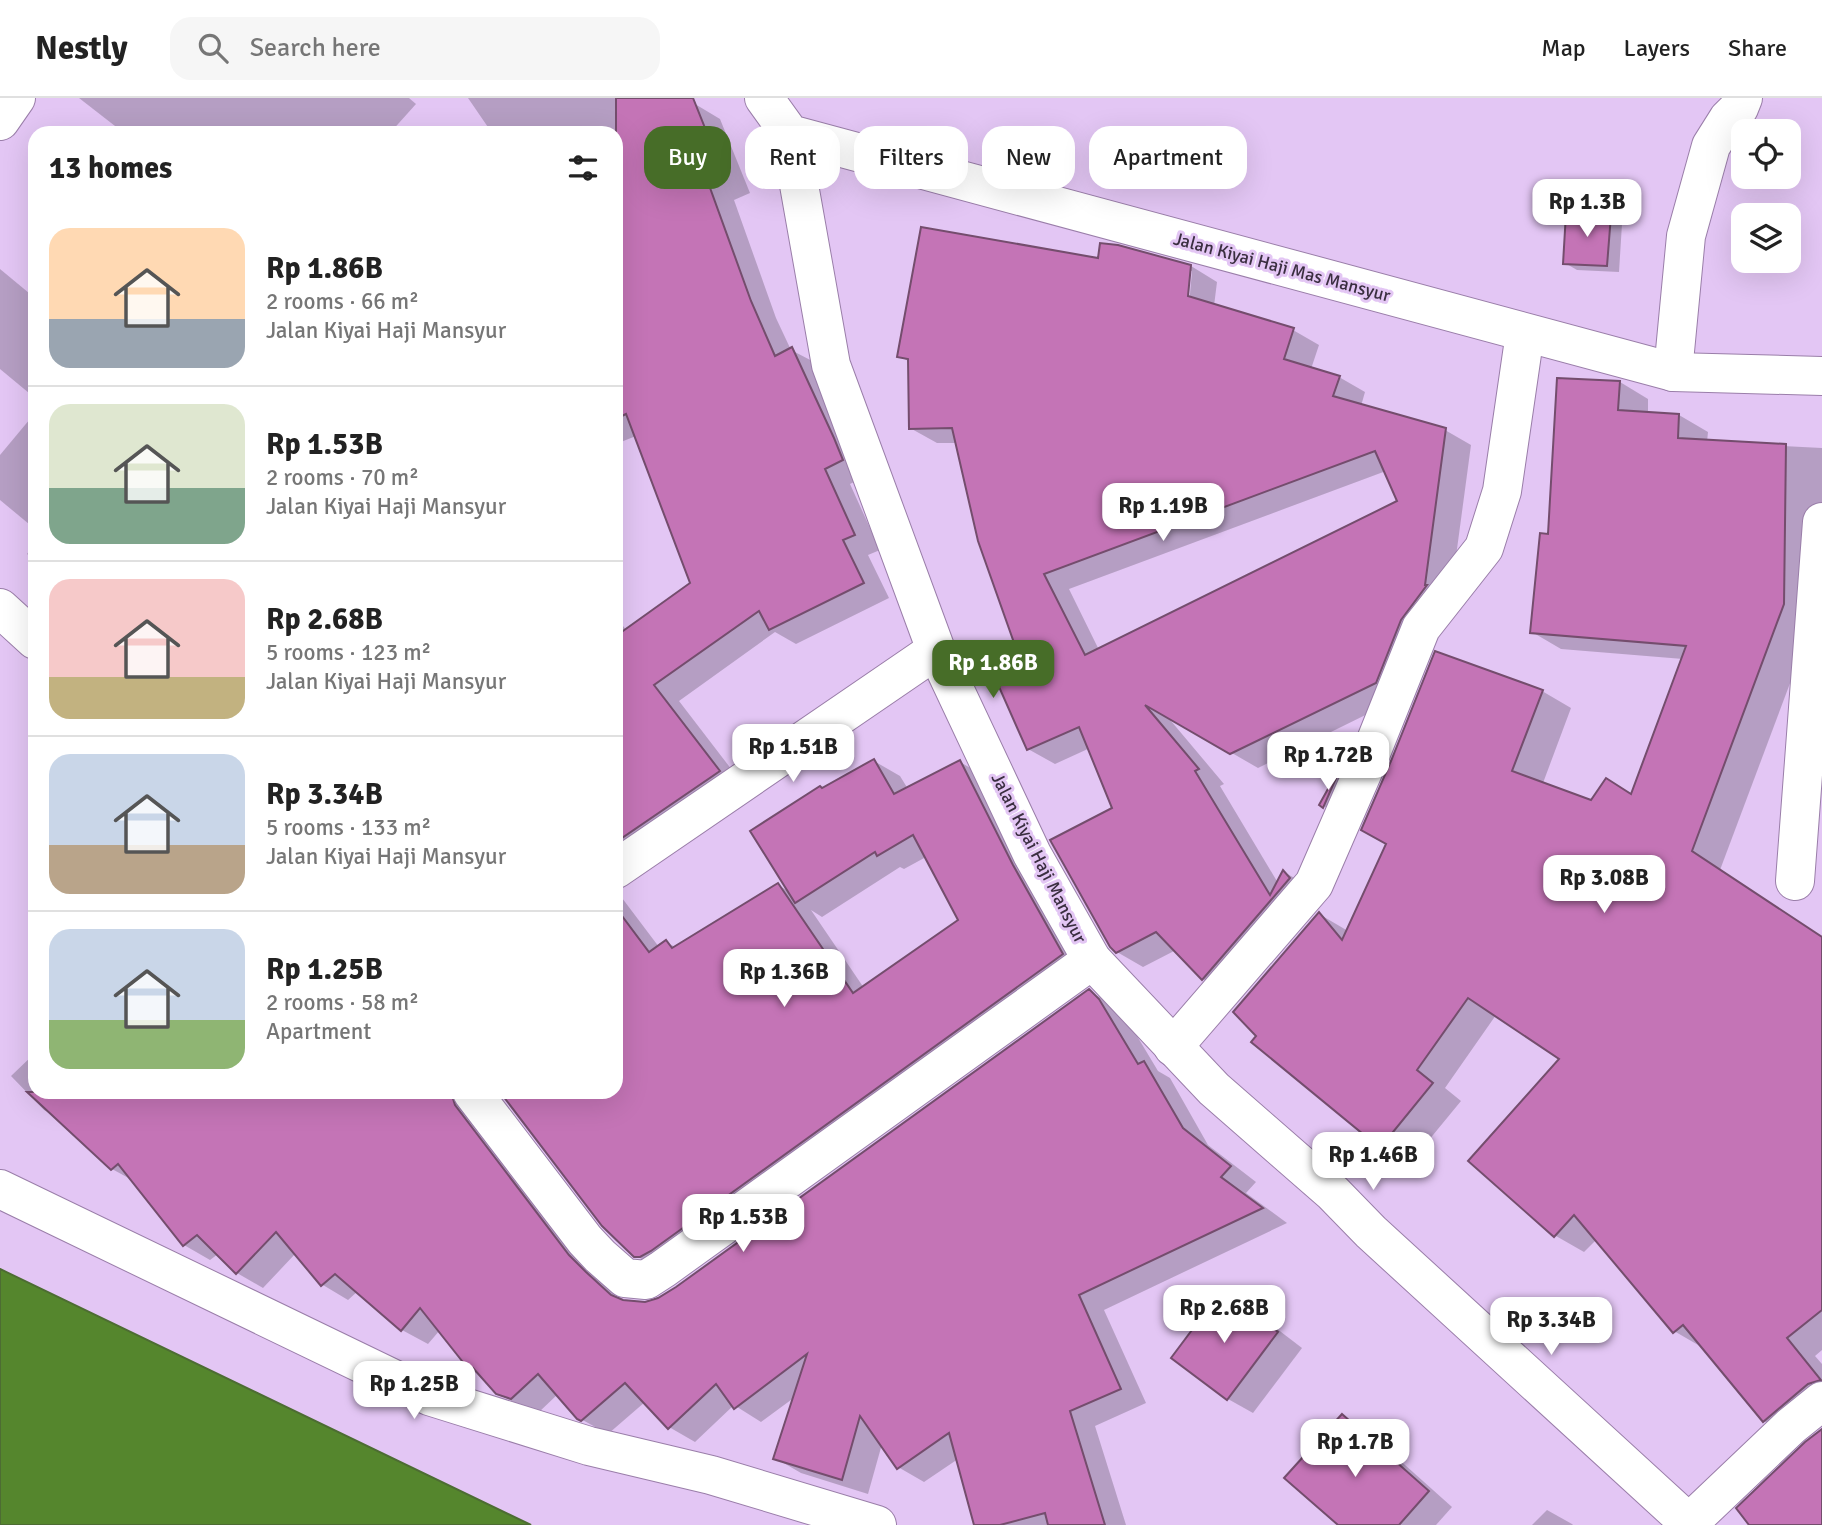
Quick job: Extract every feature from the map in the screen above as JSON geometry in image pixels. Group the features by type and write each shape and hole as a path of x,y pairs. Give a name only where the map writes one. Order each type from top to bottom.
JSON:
{"street":[{"path":"0,121 16,98"},
{"path":"764,98 784,126"},
{"path":"1682,372 1686,236 1711,146 1728,119 1740,108 1743,98"},
{"name":"Jalan Kiyai Haji Mas Mansyur","path":"840,148 1525,333 1682,372 1804,376"},
{"name":"Jalan Kiyai Haji Mansyur","path":"800,189 831,365 936,650 1032,853 1092,960 1214,1089 1333,1193 1371,1232 1690,1524"},
{"path":"1173,1046 1314,884 1421,628 1484,548 1502,491 1525,333"},
{"path":"1795,881 1822,522"},
{"path":"0,608 28,634"},
{"path":"623,864 936,650"},
{"path":"477,1099 585,1240 625,1278 646,1280 1092,960"},
{"path":"0,1189 429,1396 589,1446 711,1475 877,1525"},
{"path":"1690,1524 1791,1426 1822,1401"}],"shaded area":[{"path":"0,1269 531,1525 0,1525"}],"building":[{"path":"616,98 693,98 704,126 644,126 644,189 710,189 751,301 775,356 792,347 843,460 825,469 855,535 843,540 864,583 769,630 759,611 654,685 720,771 623,837 623,631 690,583 626,414 623,416 623,126 616,126"},
{"path":"1566,213 1611,215 1607,266 1563,264"},
{"path":"921,227 1098,258 1100,243 1118,245 1191,265 1188,296 1294,328 1284,359 1340,376 1333,396 1446,428 1427,585 1401,620 1376,683 1230,754 1145,705 1199,769 1195,771 1270,895 1283,870 1290,878 1202,980 1156,932 1116,953 1110,947 1050,840 1112,808 1079,727 1027,750 996,680 1023,668 978,541 952,428 909,429 908,359 897,357","holes":["1375,451 1397,501 1085,655 1044,574"]},
{"path":"1557,378 1620,381 1618,410 1679,414 1678,438 1786,444 1784,604 1692,851 1822,937 1822,1310 1787,1338 1821,1380 1808,1384 1763,1422 1683,1325 1673,1333 1574,1215 1554,1237 1468,1161 1559,1059 1468,998 1417,1070 1433,1083 1380,1148 1251,1042 1256,1036 1233,1012 1319,912 1342,940 1386,844 1361,830 1435,651 1543,690 1512,771 1591,800 1606,778 1631,794 1686,646 1530,633 1540,533 1548,534"},
{"path":"874,759 894,794 960,760 1013,865 1063,954 651,1251 634,1257 602,1226 505,1099 623,1099 623,917 649,952 666,940 672,948 778,883 853,993 958,920 913,835 877,856 875,852 795,903 750,831 820,786 822,788"},
{"path":"1343,762 1323,808 1319,805"},
{"path":"1089,989 1099,999 1138,1064 1144,1061 1183,1128 1231,1166 1221,1177 1263,1208 1079,1295 1121,1389 1070,1411 1105,1525 1048,1525 1045,1513 1000,1525 974,1525 949,1433 897,1469 860,1416 842,1480 773,1459 807,1354 734,1409 716,1384 668,1429 625,1383 581,1421 538,1374 511,1399 496,1394 473,1368 470,1371 420,1308 401,1331 335,1274 321,1286 276,1232 236,1274 197,1235 183,1246 118,1164 111,1170 35,1099 453,1099 569,1255 611,1295 623,1300 645,1302 676,1287"},
{"path":"1222,1290 1278,1332 1227,1400 1171,1358"},
{"path":"1342,1414 1429,1491 1399,1525 1338,1525 1284,1478"},
{"path":"1822,1429 1822,1525 1749,1525 1736,1508"}]}
